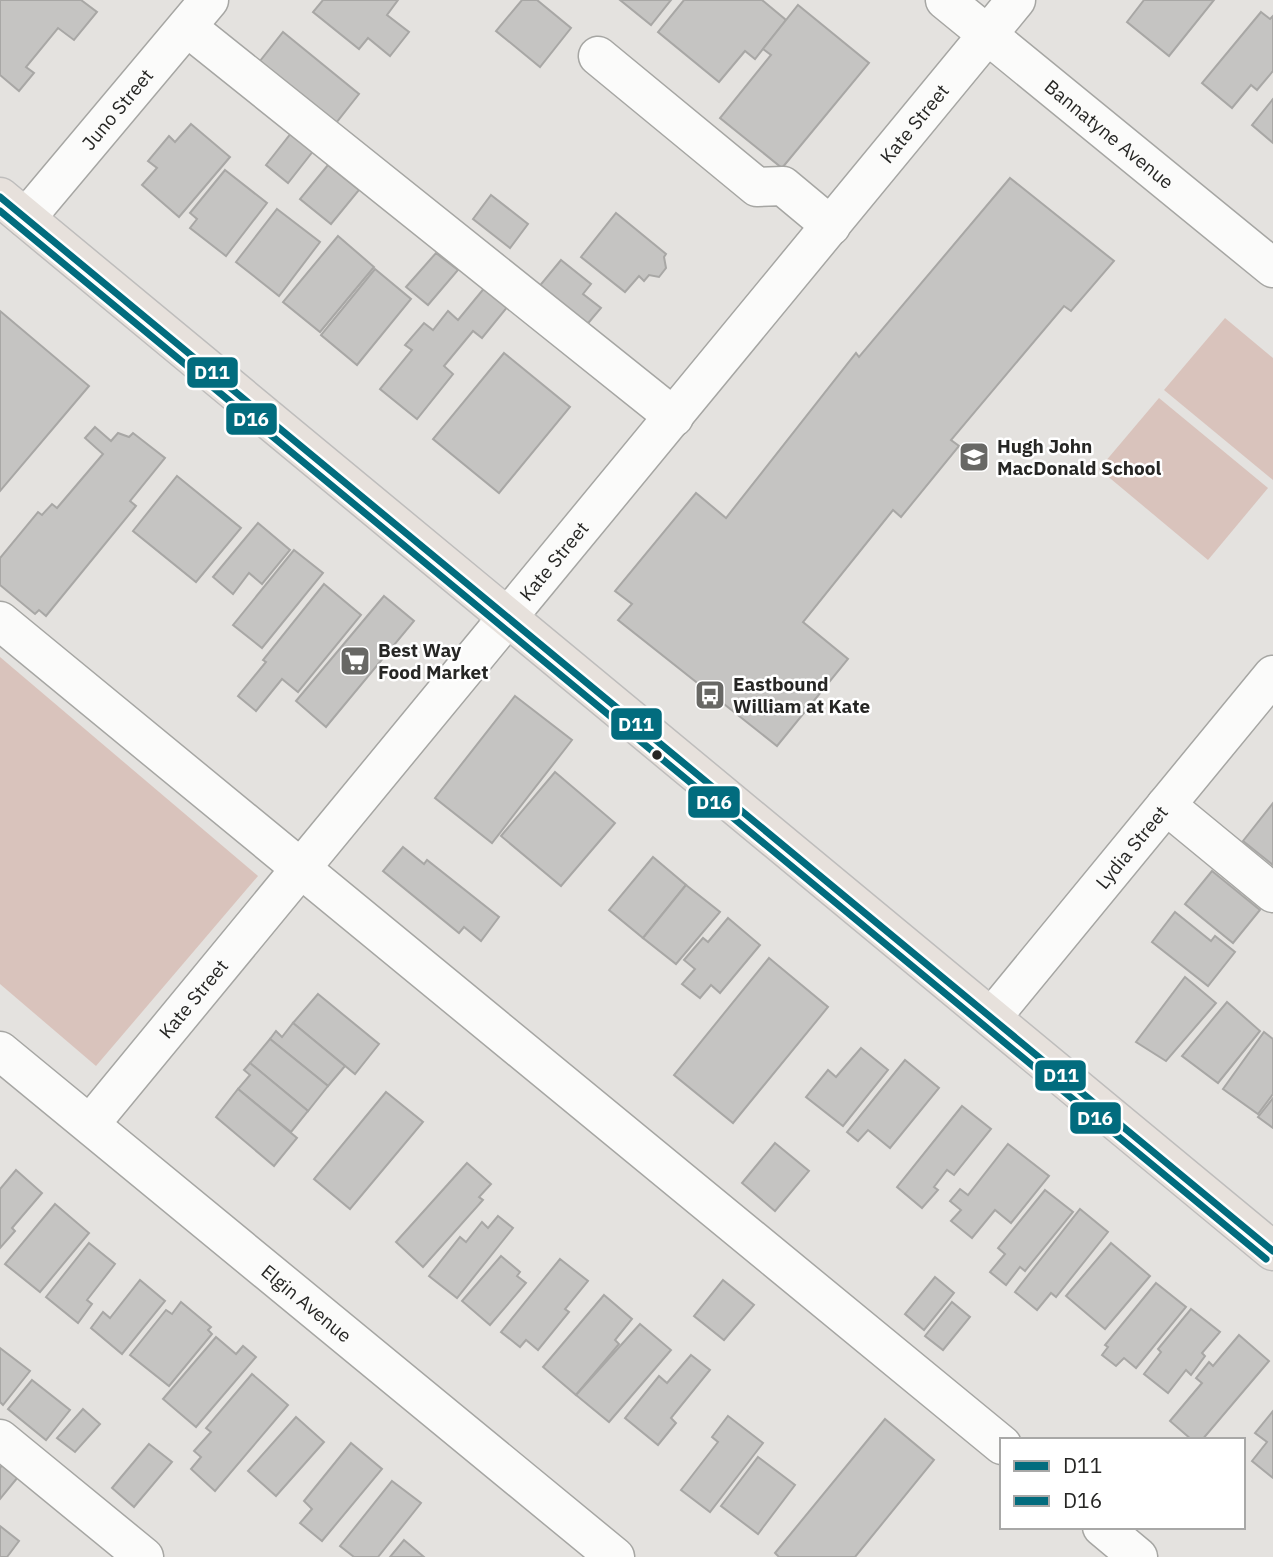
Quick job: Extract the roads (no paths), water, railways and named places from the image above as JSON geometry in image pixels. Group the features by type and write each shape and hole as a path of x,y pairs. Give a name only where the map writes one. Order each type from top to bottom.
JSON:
{"main road":[{"path":"13,207 1273,1251"}],"street":[{"name":"Bannatyne Avenue","path":"944,0 1273,268"},
{"name":"Kate Street","path":"91,1123 1017,0"},
{"name":"Juno Street","path":"13,207 198,13"},
{"path":"198,13 674,417"},
{"path":"598,55 757,187 783,186 831,226"},
{"path":"0,621 1000,1443"},
{"name":"Lydia Street","path":"992,1017 1273,675"},
{"path":"1166,805 1273,893"},
{"name":"Elgin Avenue","path":"0,1051 91,1123 615,1557"},
{"path":"0,1439 144,1557"},
{"path":"1104,1529 1138,1557"}],"place":[{"name":"Hugh John MacDonald School","path":"974,457"},
{"name":"Best Way Food Market","path":"355,661"},
{"name":"Eastbound William at Kate","path":"710,695"}]}
